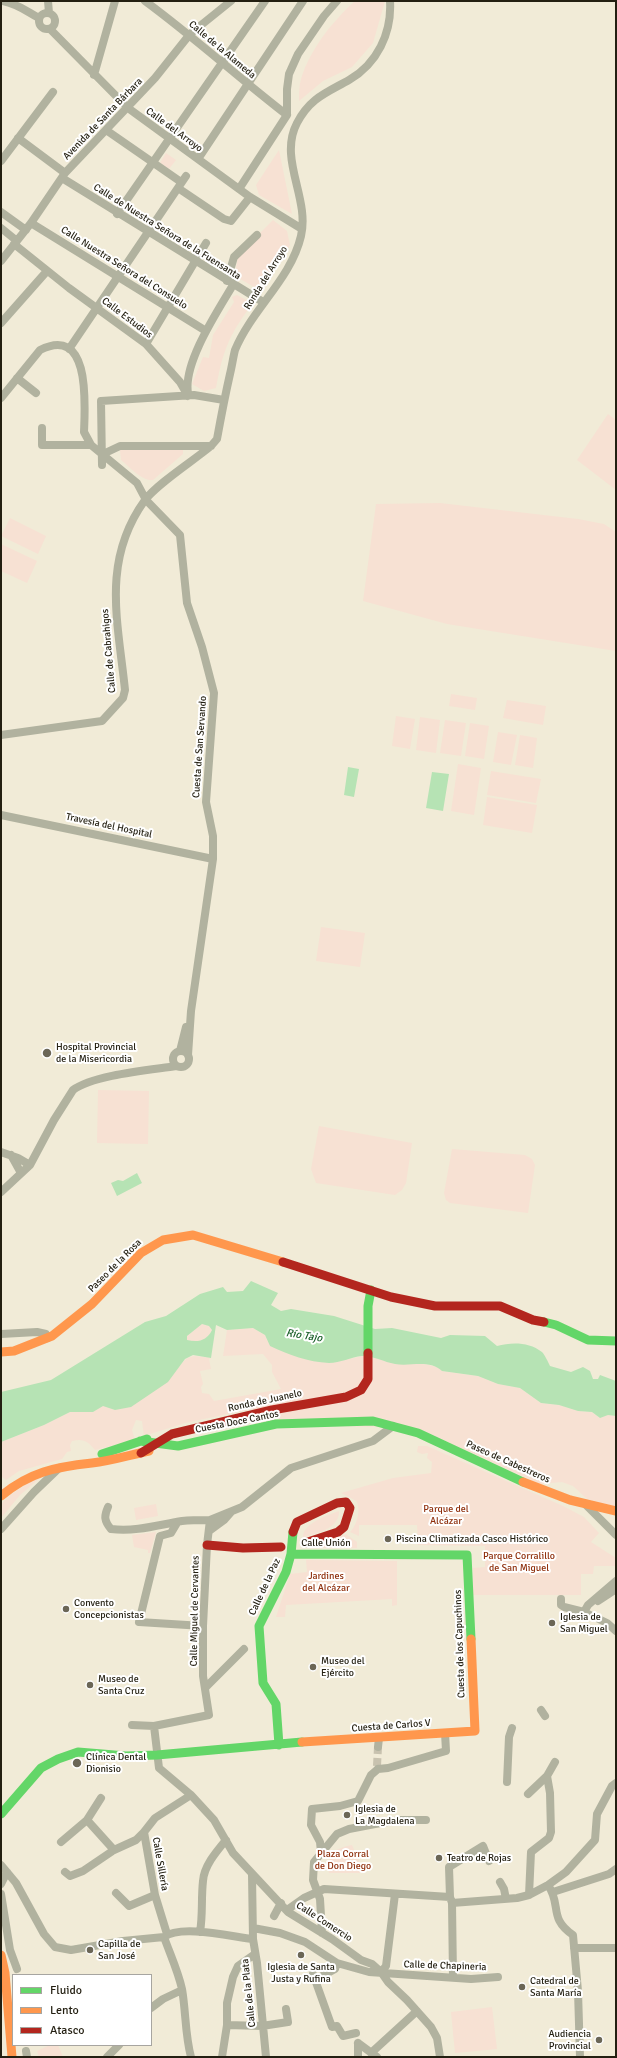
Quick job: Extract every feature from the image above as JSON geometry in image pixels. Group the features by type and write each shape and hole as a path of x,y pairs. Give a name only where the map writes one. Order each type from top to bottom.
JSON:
{"street":[{"path":"3,1 17,3 24,10 39,18"},
{"path":"48,1 49,13 53,16 55,21 54,26 50,29 42,28 39,23 39,18 42,14 49,13"},
{"path":"94,75 115,1"},
{"name":"Calle de la Alameda","path":"145,1 190,34 222,63 287,115"},
{"name":"Avenida de Santa Bárbara","path":"1,261 26,230 63,176 155,78 190,34 231,1"},
{"path":"117,214 265,1"},
{"path":"239,189 287,115 287,89 289,74 298,54 324,16 337,1"},
{"name":"Ronda del Arroyo","path":"146,500 211,446 217,439 235,351 263,302 294,257 302,234 301,202 291,160 291,140 296,124 309,104 321,94 364,70 376,56 385,38 391,11 390,1"},
{"path":"198,159 248,84 299,2"},
{"name":"Calle del Arroyo","path":"50,29 128,108 250,197 302,229"},
{"path":"1,161 53,92"},
{"path":"106,130 151,163 182,182 224,219 232,221 250,197"},
{"name":"Calle de Nuestra Señora de la Fuensanta","path":"18,138 63,176 117,214 263,302"},
{"path":"69,350 182,182"},
{"path":"1,212 26,230"},
{"name":"Calle Nuestra Señora del Consuelo","path":"31,223 206,331"},
{"name":"Calle Estudios","path":"1,228 47,271 146,344 180,382 188,396"},
{"path":"188,396 186,384 196,353 230,283 234,257 257,236"},
{"path":"146,344 206,243"},
{"path":"1,323 47,271"},
{"path":"3,397 40,350 48,346 56,345 69,350 76,356 83,371 85,396 84,432 91,445 42,445 42,428"},
{"path":"17,378 36,393"},
{"path":"102,465 101,401 194,395 224,400"},
{"name":"Cuesta de San Servando","path":"91,445 137,483 146,500 180,535 187,603 202,647 214,693 206,802 213,836 213,859 191,1011"},
{"path":"103,454 120,446 211,446"},
{"name":"Calle de Cabrahigos","path":"1,735 102,721 123,698 125,690 115,601 115,576 123,543 146,500"},
{"name":"Travesía del Hospital","path":"1,815 213,859"},
{"path":"1,1192 30,1165 54,1120 73,1090 83,1083 156,1069 174,1063 185,1067 188,1063 191,1011"},
{"path":"174,1063 176,1052 180,1051 191,1011"},
{"path":"180,1051 188,1055"},
{"path":"1,1152 11,1155 30,1165"},
{"path":"11,1155 21,1173"},
{"name":"Paseo de la Rosa","path":"1,1352 14,1351 48,1338 69,1324 92,1304 141,1253 163,1240 193,1235 207,1238 396,1299 435,1306 500,1306 533,1320 556,1324 588,1340 616,1341"},
{"name":"Ronda de Juanelo","path":"142,1453 172,1434 272,1410 346,1397 364,1388 368,1374 368,1306 371,1290"},
{"path":"1,1334 37,1332 46,1334 48,1338"},
{"name":"Cuesta Doce Cantos","path":"140,1441 178,1446 276,1424 373,1421 393,1426"},
{"path":"108,1507 104,1516 106,1524 111,1529 126,1531 214,1518 242,1506 291,1468 373,1441 393,1426"},
{"name":"Paseo de Cabestreros","path":"393,1426 418,1433 527,1484 570,1500 616,1511"},
{"path":"1,1496 24,1479 59,1468 82,1463 140,1441 172,1434"},
{"path":"82,1463 92,1463 178,1446"},
{"path":"1,1529 34,1492 59,1468"},
{"name":"Calle Unión","path":"305,1543 338,1532 344,1527 350,1508 346,1502 337,1503 297,1522 293,1531 291,1554 468,1555"},
{"path":"584,1503 616,1535"},
{"path":"209,1531 218,1525 231,1512"},
{"path":"214,1518 218,1525"},
{"name":"Calle Miguel de Cervantes","path":"154,1726 209,1715 206,1687 203,1676 203,1626 207,1545 209,1531 214,1518"},
{"path":"177,1523 172,1533 160,1536 139,1622 203,1626"},
{"path":"207,1545 243,1548 281,1547"},
{"name":"Calle de la Paz","path":"279,1745 276,1704 262,1683 259,1626 286,1572 291,1554"},
{"name":"Cuesta de los Capuchinos","path":"468,1555 474,1731"},
{"path":"586,1608 616,1581"},
{"path":"586,1608 616,1589"},
{"path":"561,1599 561,1605 564,1607 586,1608 616,1631"},
{"path":"206,1687 244,1649"},
{"path":"132,1725 154,1726"},
{"name":"Calle Comercio","path":"154,1726 159,1768 191,1795 214,1820 233,1853 252,1875 271,1892 287,1910 361,1960 370,1968"},
{"path":"507,1782 509,1737 512,1728"},
{"name":"Cuesta de Carlos V","path":"1,1814 40,1768 66,1755 86,1752 126,1756 157,1755 245,1746 310,1743 474,1731"},
{"path":"321,1852 320,1842 311,1825 312,1809 356,1802 377,1767 388,1768 446,1751 444,1733"},
{"path":"378,1747 379,1738"},
{"path":"528,1794 547,1776 555,1762"},
{"path":"529,1895 529,1858 531,1852 549,1838 550,1793 547,1776"},
{"path":"287,1910 318,1891 324,1889 395,1894 419,1894 451,1900 506,1899 529,1895 548,1885 566,1872 595,1840 597,1814 612,1786 616,1783"},
{"name":"Calle Sillería","path":"191,1795 155,1818 144,1832 154,1895 166,1935 170,1955 176,1968 182,1990 186,2038 191,2057"},
{"path":"61,1842 87,1820 101,1798"},
{"path":"87,1820 114,1850"},
{"path":"322,1933 322,1920 318,1891 313,1880 314,1862 337,1834 349,1829 401,1820 426,1820"},
{"path":"65,1872 68,1875 74,1876 114,1850 136,1840 144,1832"},
{"path":"200,1932 204,1913 203,1880 210,1861 226,1840"},
{"path":"453,1977 449,1867 483,1846 489,1861"},
{"path":"1,1865 16,1883 44,1934 55,1948 71,1950 166,1935 200,1932 226,1934 253,1939"},
{"path":"553,1892 609,1874 616,1869"},
{"path":"1,1884 7,1872"},
{"name":"Calle de la Plata","path":"252,1875 253,1939 257,1963 266,2057"},
{"path":"500,1882 504,1889 506,1899"},
{"path":"548,1885 553,1892 556,1918 563,1928 573,1935 578,1991 580,2057"},
{"path":"116,1893 129,1906 154,1895"},
{"path":"1,1894 10,1950 17,1969"},
{"path":"395,1894 384,1969 388,1982 431,2027 437,2038 440,2057"},
{"path":"274,1916 280,1903"},
{"path":"253,1928 280,1933 305,1942 337,1963 370,1968"},
{"path":"574,1948 616,1948"},
{"path":"222,2057 227,2025 227,2003 233,1977 238,1966 255,1954"},
{"path":"1,1955 5,1973 4,1996 12,2057"},
{"path":"337,1963 335,1969 318,1975 332,2027 337,2026 343,2036 356,2033"},
{"name":"Calle de Chapineria","path":"370,1968 384,1969 392,1973 453,1977 498,1977"},
{"path":"152,2007 163,1999 182,1990"},
{"path":"227,2025 262,2026 288,2022 286,2008"},
{"path":"358,2057 358,2043 374,2055 417,2011"},
{"path":"107,2057 118,2046"}],"green space":[{"path":"355,1 385,1 373,43 352,67 323,81 299,101 299,87 301,79 316,46 339,17"},
{"path":"279,150 292,214 259,195 256,185"},
{"path":"166,153 176,160 169,169 160,163"},
{"path":"273,220 287,231 290,245 261,291 235,276 238,255"},
{"path":"237,295 250,302 250,307 236,327 227,345 216,388 204,391 192,384 203,357 209,358 213,335 234,302 232,297"},
{"path":"608,414 616,420 616,490 577,460"},
{"path":"120,450 183,450 183,454 153,480 149,480 140,476 121,460"},
{"path":"440,503 578,519 604,524 616,532 616,651 447,624 363,601 376,504"},
{"path":"10,518 46,536 38,554 1,536"},
{"path":"1,544 37,561 27,583 1,571"},
{"path":"451,694 477,698 475,710 449,706"},
{"path":"507,700 546,706 543,725 503,718"},
{"path":"396,716 415,719 410,749 392,746"},
{"path":"420,717 440,720 436,753 416,750"},
{"path":"445,720 466,723 461,756 440,753"},
{"path":"470,723 489,726 484,759 465,756"},
{"path":"498,732 517,735 511,765 493,762"},
{"path":"520,735 537,738 533,768 515,765"},
{"path":"458,764 481,768 474,815 451,811"},
{"path":"491,771 541,779 536,803 487,795"},
{"path":"487,797 537,805 532,833 483,825"},
{"path":"321,927 365,933 360,967 316,961"},
{"path":"98,1090 149,1091 148,1144 97,1143"},
{"path":"319,1126 412,1143 406,1183 402,1190 395,1195 316,1183 311,1169"},
{"path":"452,1149 525,1155 532,1159 535,1165 528,1213 450,1203 446,1200 444,1193"},
{"path":"202,1324 209,1326 212,1330 208,1337 199,1341 187,1340 187,1336"},
{"path":"253,1328 265,1335 270,1346 330,1363 363,1356 385,1360 395,1364 424,1364 438,1367 442,1371 478,1376 498,1384 520,1388 541,1403 559,1405 578,1411 592,1412 600,1418 608,1415 616,1416 616,1507 587,1499 573,1486 562,1482 539,1484 417,1428 255,1424 251,1409 185,1423 144,1436 142,1421 136,1420 132,1430 135,1440 95,1450 85,1441 72,1441 70,1445 71,1451 67,1452 62,1459 19,1471 6,1480 2,1477 1,1479 1,1442 44,1425 70,1412 93,1412 103,1405 115,1410 178,1368 185,1360 192,1357 196,1356 211,1358 209,1359 211,1369 200,1371 203,1384 201,1387 202,1393 209,1394 214,1401 281,1389 272,1372 272,1365 263,1354 223,1356 227,1330"},
{"path":"418,1446 427,1446 563,1506 584,1517 599,1533 591,1542 616,1558 616,1566 594,1566 593,1574 581,1574 581,1595 473,1595 473,1568 485,1567 485,1546 418,1545 417,1525 359,1525 359,1536 350,1532 358,1518 358,1504 356,1501 341,1493 393,1478 431,1473 432,1462 427,1458 428,1453 422,1454 417,1452"},
{"path":"39,1479 20,1495 1,1518 1,1506 3,1502 24,1486"},
{"path":"156,1504 158,1516 136,1520 134,1508"},
{"path":"339,1511 336,1522 331,1526 320,1532 303,1537 304,1532 311,1524 323,1517"},
{"path":"156,1532 150,1553 148,1553 148,1550 134,1547 132,1535"},
{"path":"346,1534 357,1542 357,1548 307,1548"},
{"name":"Jardines del Alcázar","path":"306,1560 397,1561 397,1605 392,1606 392,1599 286,1605 285,1617 276,1617 290,1574 307,1572"},
{"name":"Plaza Corral de Don Diego","path":"352,1845 359,1861 361,1873 329,1873 329,1861 333,1853 340,1848"},
{"path":"492,2007 497,2049 455,2053 451,2012"},
{"path":"48,2046 58,2046 63,2057 39,2057 37,2051"}],"water":[{"path":"348,767 359,769 354,797 344,795"},
{"path":"432,772 449,774 443,811 426,808"},
{"path":"137,1173 142,1183 117,1196 111,1183 118,1180 123,1181"},
{"name":"Río Tajo","path":"251,1281 278,1293 271,1305 281,1311 291,1309 334,1316 375,1329 392,1328 441,1338 450,1335 485,1336 497,1346 520,1344 532,1346 542,1352 550,1366 571,1372 583,1367 590,1371 593,1379 598,1379 600,1375 616,1381 616,1416 608,1415 600,1418 592,1412 578,1411 559,1405 541,1403 520,1388 498,1384 478,1376 442,1371 431,1365 401,1365 362,1356 333,1363 306,1360 270,1346 265,1335 253,1328 227,1330 216,1325 211,1358 193,1355 185,1359 168,1382 131,1407 115,1410 103,1406 93,1412 70,1412 44,1425 1,1442 1,1392 51,1380 145,1322 166,1316 200,1294 223,1287 227,1292 243,1291","holes":["202,1324 209,1326 212,1330 208,1336 202,1340 187,1340 187,1336"]}],"tunnel":[{"path":"377,1766 378,1747"}],"traffic: fast":[{"path":"368,1353 368,1306 371,1290"},
{"path":"544,1322 556,1325 588,1340 616,1341"},
{"path":"140,1441 178,1446 276,1424 373,1421 418,1433 523,1482"},
{"path":"102,1454 147,1439"},
{"path":"279,1745 276,1704 263,1683 259,1626 286,1572 291,1554 293,1532"},
{"path":"291,1554 467,1555 471,1639"},
{"path":"1,1814 41,1768 58,1759 78,1752 126,1756 157,1755 302,1742"}],"traffic: slow":[{"path":"1,1352 14,1351 52,1336 92,1304 141,1253 163,1240 193,1235 283,1262"},
{"path":"1,1496 22,1481 44,1472 66,1466 106,1461 149,1451"},
{"path":"523,1482 570,1500 616,1511"},
{"path":"302,1742 475,1731 471,1639"},
{"path":"1,1955 5,1973 12,2057"}],"traffic: jam":[{"path":"283,1262 391,1297 435,1306 500,1306 533,1320 544,1322"},
{"path":"141,1453 172,1434 272,1410 346,1397 361,1390 368,1379 368,1353"},
{"path":"293,1532 297,1522 337,1503 346,1502 350,1508 344,1527 338,1532 305,1543"},
{"path":"207,1545 243,1548 281,1547"}],"place":[{"name":"Hospital Provincial de la Misericordia","path":"47,1053"},
{"name":"Piscina Climatizada Casco Histórico","path":"388,1539"},
{"name":"Convento Concepcionistas","path":"66,1609"},
{"name":"Iglesia de San Miguel","path":"552,1623"},
{"name":"Museo del Ejército","path":"313,1667"},
{"name":"Museo de Santa Cruz","path":"90,1685"},
{"name":"Clínica Dental Dionisio","path":"77,1763"},
{"name":"Iglesia de La Magdalena","path":"347,1815"},
{"name":"Teatro de Rojas","path":"439,1858"},
{"name":"Capilla de San José","path":"90,1950"},
{"name":"Iglesia de Santa Justa y Rufina","path":"301,1955"},
{"name":"Catedral de Santa María","path":"522,1987"},
{"name":"Audiencia Provincial","path":"599,2040"}],"park label":[{"name":"Parque del Alcázar","path":"446,1514"},
{"name":"Parque Corralillo de San Miguel","path":"519,1562"}]}
